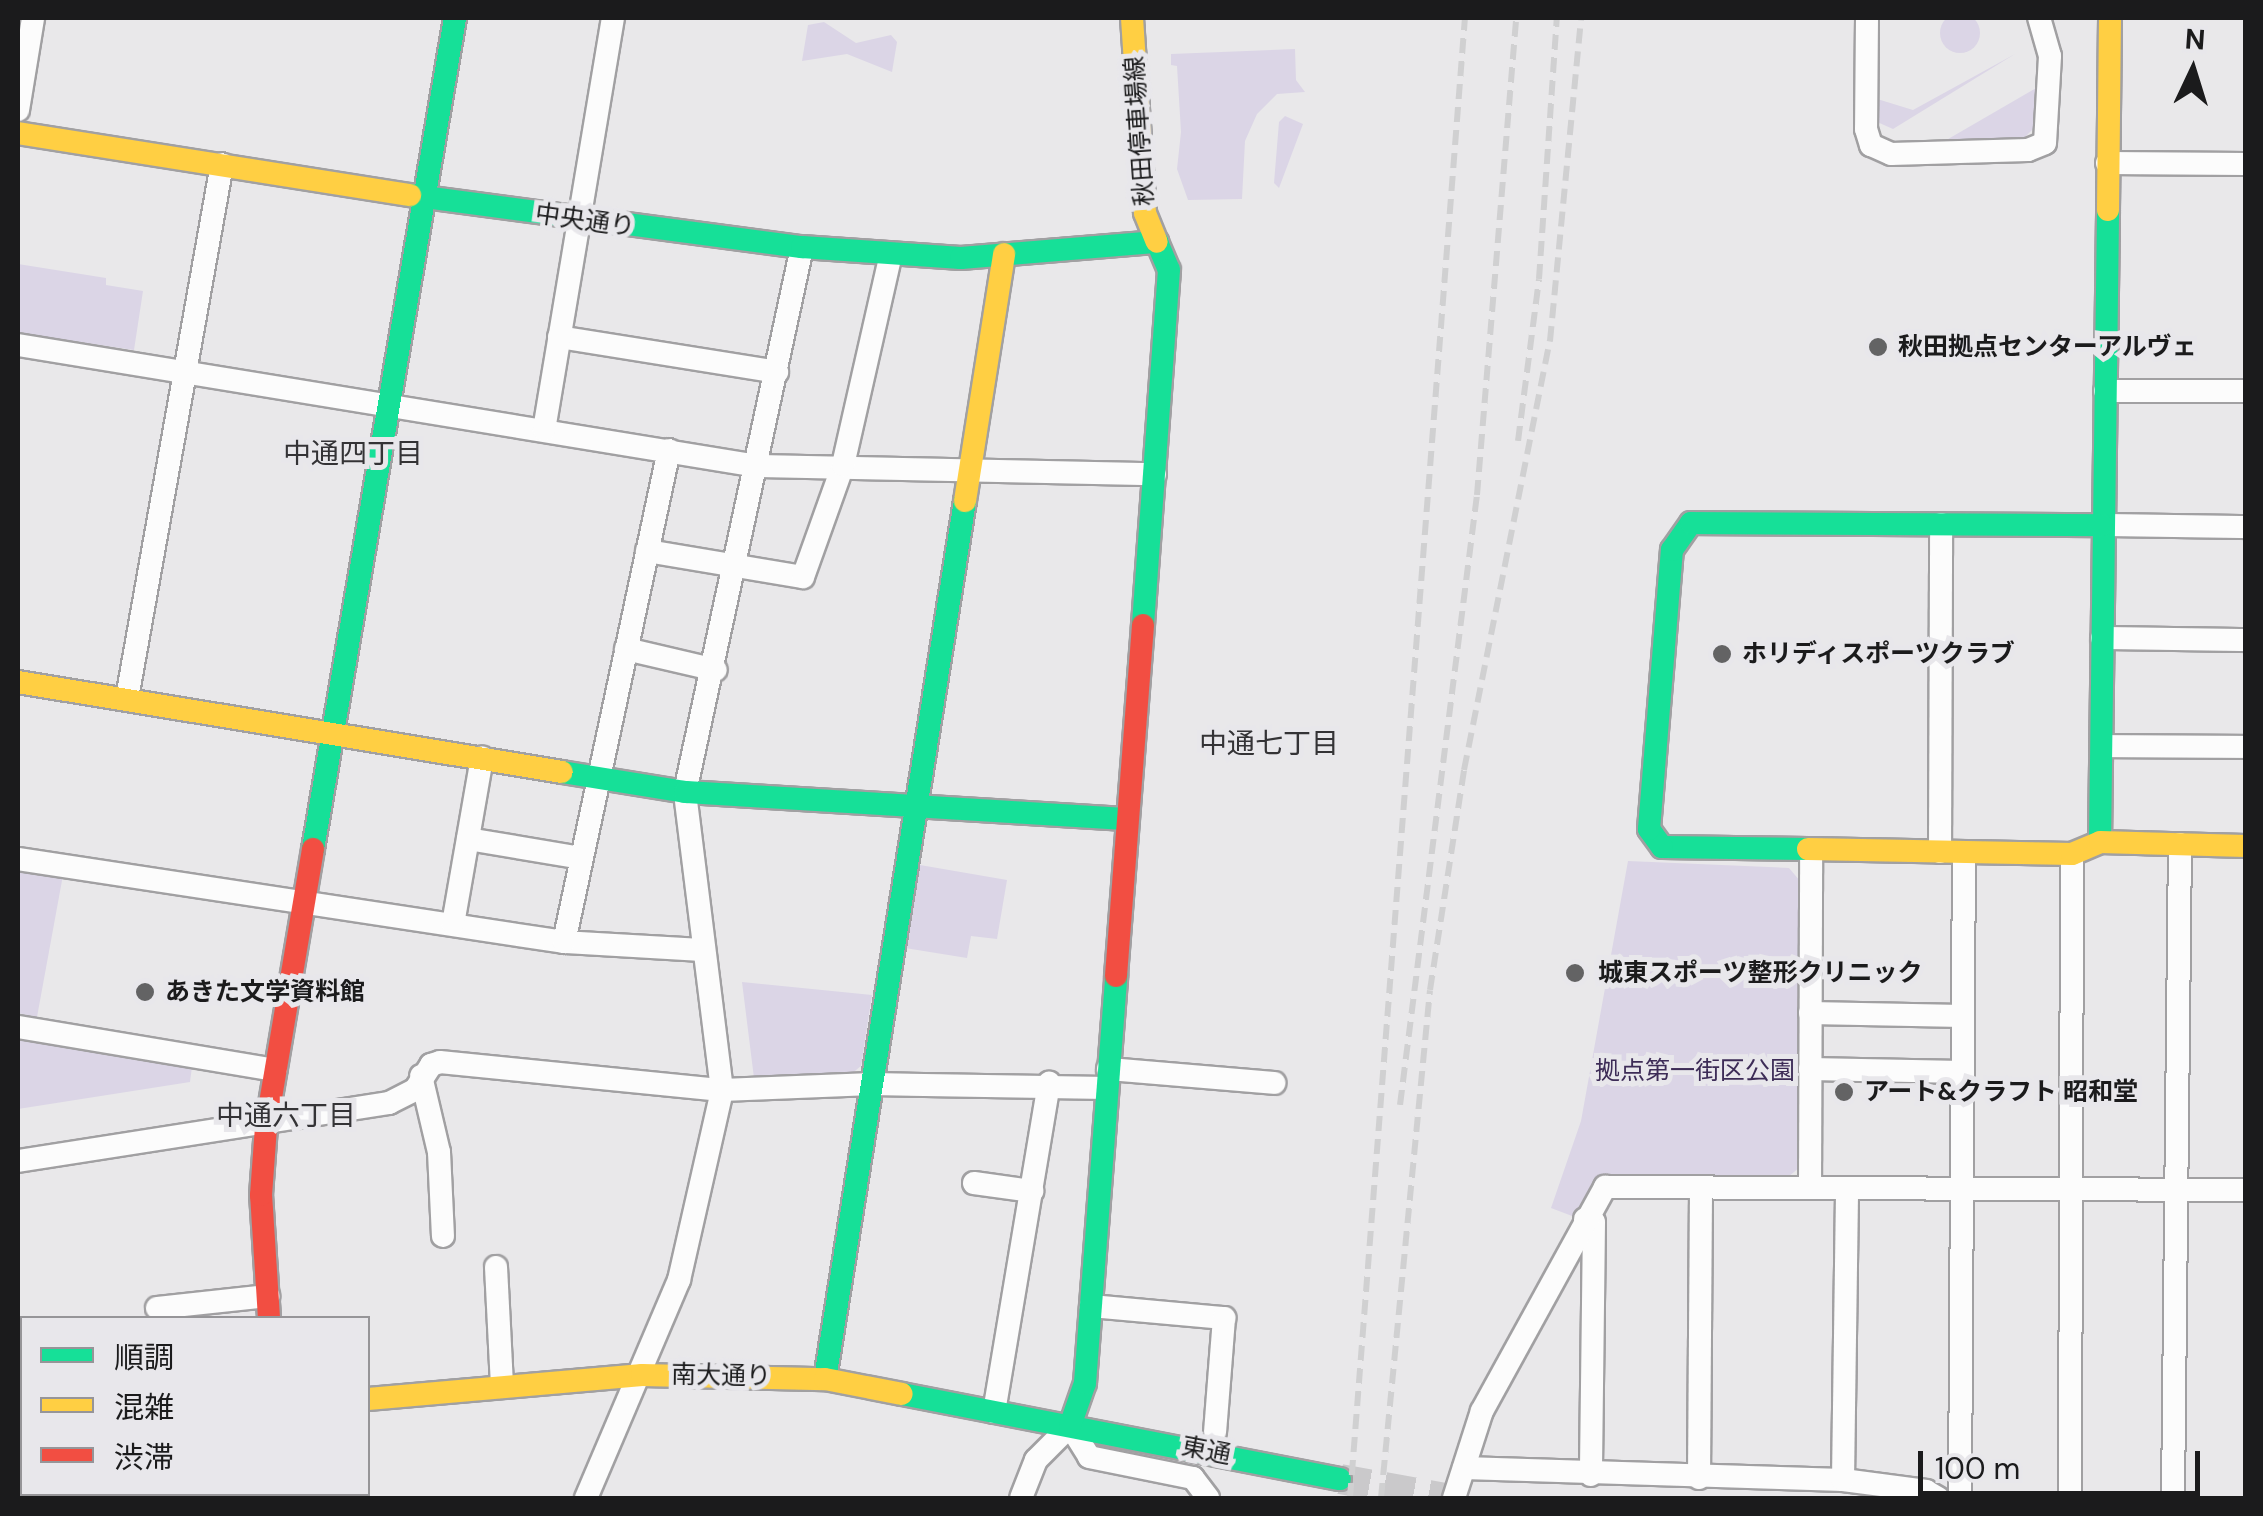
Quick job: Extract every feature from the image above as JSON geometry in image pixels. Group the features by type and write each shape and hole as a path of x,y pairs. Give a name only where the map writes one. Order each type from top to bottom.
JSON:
{"street":[{"path":"18,110 33,18"},
{"path":"157,1308 269,1307 260,1196 266,1127 455,18"},
{"path":"544,430 613,18"},
{"name":"秋田停車場線","path":"1070,1426 1085,1383 1169,270 1144,213 1132,18"},
{"path":"1866,18 1866,128 1871,145 1891,154 2028,150 2044,143 2050,56 2039,18"},
{"path":"2100,842 2110,18"},
{"name":"中央通り","path":"18,134 579,221 802,247 892,254 1004,254 1156,242"},
{"path":"2107,162 2246,164"},
{"path":"127,698 222,164"},
{"path":"586,1498 642,1375 679,1280 722,1090 685,792 738,570 802,247"},
{"path":"647,551 738,570 803,577 842,465 892,254"},
{"path":"825,1378 1004,254"},
{"path":"559,337 777,372"},
{"path":"18,344 188,368 758,466 973,467 1155,474"},
{"path":"2105,391 2246,391"},
{"path":"564,942 669,450"},
{"path":"2246,527 1691,523 1672,550 1648,829 1662,848 2072,854 2100,842 2246,846"},
{"path":"1940,852 1941,524"},
{"path":"2102,638 2246,640"},
{"path":"626,649 716,670"},
{"path":"18,682 685,792 1126,819"},
{"path":"2102,746 2246,747"},
{"path":"453,924 482,758"},
{"path":"468,839 581,858"},
{"path":"2173,1498 2180,844"},
{"path":"1810,1188 1811,851"},
{"path":"1960,1498 1966,1188 1964,852"},
{"path":"2070,1498 2072,854"},
{"path":"18,859 564,942 704,950"},
{"path":"1810,1013 1963,1016"},
{"path":"18,1027 275,1070"},
{"path":"18,1161 266,1127 389,1103 415,1090 421,1076 440,1062 722,1090 1048,1083 1108,1078 1274,1084"},
{"path":"1810,1069 1963,1072"},
{"path":"421,1076 440,1152 444,1236"},
{"path":"994,1412 1048,1083"},
{"path":"974,1183 1032,1191"},
{"path":"1454,1498 1482,1411 1605,1187 2246,1190"},
{"path":"1699,1478 1701,1187"},
{"path":"1843,1480 1847,1189"},
{"path":"1585,1219 1594,1222 1590,1475"},
{"path":"496,1267 502,1387"},
{"path":"1091,1306 1224,1318 1215,1432"},
{"name":"南大通り","path":"370,1399 642,1375 825,1378 1070,1426"},
{"path":"1021,1498 1036,1460 1070,1426 1089,1458 1193,1478 1208,1498"},
{"name":"東通","path":"1070,1426 1340,1478"},
{"path":"1464,1468 1590,1475 1843,1480 1926,1491 1938,1498"}],"green space":[{"path":"1960,13 1974,19 1980,33 1974,47 1960,53 1946,47 1940,33 1946,19"},
{"path":"824,22 856,43 891,35 897,42 892,72 847,54 802,61 808,25"},
{"path":"1295,49 1296,80 1305,92 1277,94 1257,114 1245,141 1242,199 1188,200 1177,169 1181,132 1177,66 1171,65 1171,54"},
{"path":"2015,54 1893,129 1875,121 1874,98 1913,110"},
{"path":"2043,84 2040,122 2023,139 1943,142"},
{"path":"1285,116 1303,124 1279,188 1274,183 1279,122"},
{"path":"18,264 106,278 106,285 143,291 134,350 18,333"},
{"name":"拠点第一街区公園","path":"1628,861 1789,868 1800,881 1800,1167 1788,1177 1629,1178 1580,1219 1551,1208 1581,1121"},
{"path":"920,865 1007,880 997,939 971,936 967,958 905,948"},
{"path":"18,867 63,875 37,1017 18,1013"},
{"path":"742,982 872,995 861,1066 850,1075 754,1078"},
{"path":"18,1032 193,1059 190,1082 18,1109"}],"tunnel":[{"path":"1340,1479 1445,1498"}],"railway":[{"path":"1350,1498 1465,18"},
{"path":"1400,1105 1477,495 1516,18"},
{"path":"1518,441 1539,279 1557,18"},
{"path":"1381,1498 1430,990 1464,770 1550,341 1581,18"}],"traffic: fast":[{"path":"313,849 455,18"},
{"path":"410,195 802,247 961,258 1157,242 1169,270 1143,625"},
{"path":"2100,842 2108,210"},
{"path":"825,1379 965,501"},
{"path":"1808,849 1662,847 1649,829 1672,550 1691,523 2102,525"},
{"path":"562,772 685,792 1126,819"},
{"path":"1070,1426 1085,1383 1116,976"},
{"path":"902,1394 1340,1479"}],"traffic: slow":[{"path":"1132,18 1145,213 1157,242"},
{"path":"2108,210 2110,18"},
{"path":"18,133 410,195"},
{"path":"965,501 1004,254"},
{"path":"18,682 562,772"},
{"path":"1808,849 2072,854 2100,842 2246,846"},
{"path":"370,1399 642,1375 825,1379 902,1394"}],"traffic: jam":[{"path":"1116,976 1143,625"},
{"path":"269,1316 261,1195 266,1127 313,849"}],"place":[{"name":"秋田拠点センターアルヴェ","path":"1878,347"},
{"name":"ホリディスポーツクラブ","path":"1722,654"},
{"name":"城東スポーツ整形クリニック","path":"1575,973"},
{"name":"あきた文学資料館","path":"145,992"},
{"name":"アート&クラフト 昭和堂","path":"1844,1092"}],"district":[{"name":"中通四丁目","path":"353,454"},
{"name":"中通七丁目","path":"1269,744"},
{"name":"中通六丁目","path":"286,1116"}]}
